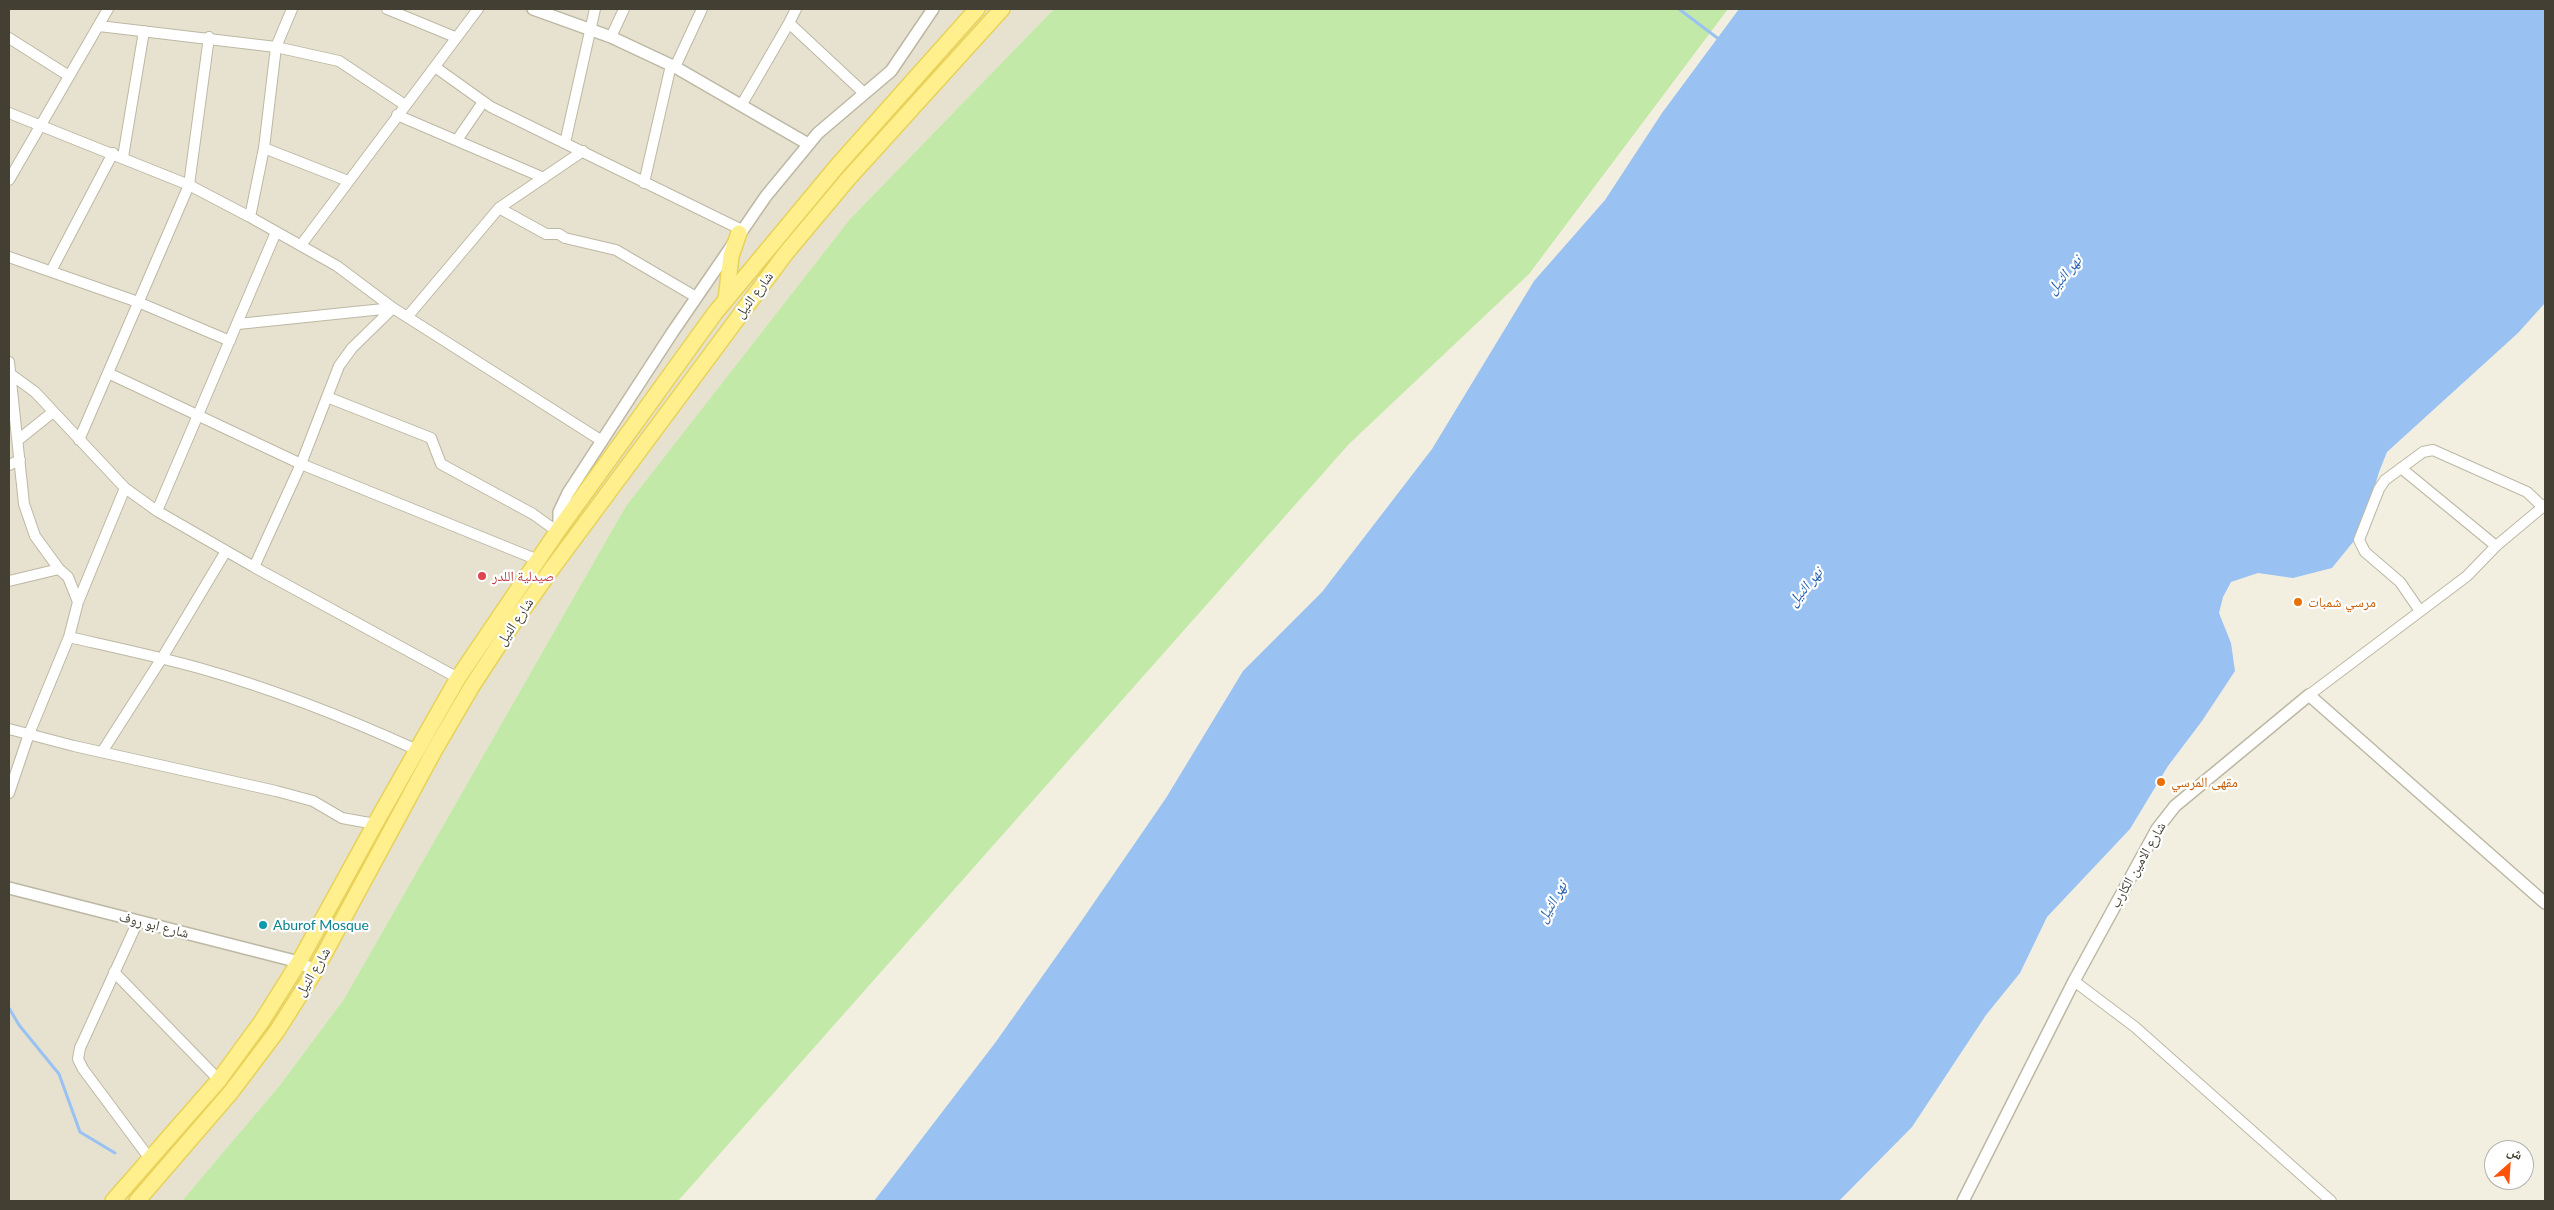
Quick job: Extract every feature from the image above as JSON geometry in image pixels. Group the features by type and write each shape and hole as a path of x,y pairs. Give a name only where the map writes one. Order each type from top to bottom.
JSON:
{"main road":[{"name":"شارع النيل","path":"113,1201 219,1080 262,1021 299,962 374,824 458,678 558,530 726,298 838,164 977,9"},
{"name":"شارع النيل","path":"137,1201 248,1069 277,1031 315,971 434,751 507,632 724,334 786,253 848,179 1002,9"},
{"path":"724,334 731,256 740,231"}],"street":[{"path":"9,180 108,9"},
{"path":"250,217 264,148 276,47 292,9"},
{"path":"386,9 455,37"},
{"path":"301,245 435,67 455,37 478,9"},
{"path":"533,9 589,29 673,66 742,104 808,144"},
{"path":"564,143 595,9"},
{"path":"611,38 624,9"},
{"path":"644,183 673,66 702,9"},
{"path":"742,104 796,9"},
{"path":"558,530 558,517 563,504 602,441 740,231 808,144 881,80 899,61 933,9"},
{"path":"789,23 864,93"},
{"path":"99,26 209,37 276,47 345,64 406,105"},
{"path":"51,271 118,155 144,31"},
{"path":"79,440 189,185 209,37"},
{"path":"9,38 69,76"},
{"path":"435,67 483,102 740,231"},
{"path":"457,140 483,102"},
{"path":"9,113 189,185 301,245 350,275 393,308 602,441"},
{"path":"397,115 544,178"},
{"path":"264,148 348,181"},
{"path":"408,316 499,208 583,152"},
{"path":"499,208 546,234 559,234 565,238 616,250 696,297"},
{"path":"157,511 276,232"},
{"path":"9,257 138,302 230,341"},
{"path":"238,324 393,308"},
{"path":"254,567 301,464 344,358 393,308"},
{"path":"9,362 24,504 28,520 35,536 68,577 78,602"},
{"path":"10,373 35,392 124,488 157,511 254,567 458,678"},
{"path":"108,373 301,464 538,560"},
{"path":"328,397 431,438 441,464 533,514 558,530"},
{"path":"18,440 53,412"},
{"path":"2420,612 2400,582 2365,552 2359,540 2379,490 2385,480 2423,452 2433,450 2527,492 2544,506 2496,546 2467,576 2420,612 2310,695 2545,903"},
{"path":"9,465 20,460"},
{"path":"2401,468 2496,546"},
{"path":"9,794 29,734 69,637 78,602 124,488"},
{"path":"102,752 162,658 226,551"},
{"path":"9,581 59,568"},
{"path":"69,637 162,658 264,689 417,750"},
{"name":"شارع الامين الكارب","path":"1963,1201 2074,981 2167,814 2310,695"},
{"path":"9,729 276,791 313,801 342,818 374,824"},
{"name":"شارع ابو روف","path":"9,888 299,962 315,971"},
{"path":"138,921 80,1048 78,1059 83,1069 150,1159"},
{"path":"114,972 219,1080"},
{"path":"2074,981 2135,1027 2331,1201"}],"shaded area":[{"path":"9,9 1054,9 850,219 626,506 344,999 280,1085 182,1201 9,1201"}],"green space":[{"path":"1054,9 1728,9 1529,274 1349,444 678,1201 182,1201 280,1085 344,999 626,506 850,219"}],"water":[{"name":"نهر النيل","path":"1739,9 2545,9 2545,303 2518,333 2387,452 2379,472 2362,531 2332,568 2293,578 2258,573 2231,582 2223,597 2219,613 2231,643 2235,671 2202,721 2168,766 2130,829 2047,917 2020,973 1986,1015 1912,1127 1839,1201 874,1201 995,1043 1080,923 1166,798 1243,671 1322,592 1432,449 1534,281 1605,200 1662,113"}],"waterway":[{"path":"1679,9 1720,40"},
{"path":"9,1008 19,1025 59,1074 80,1132 115,1153"}],"place":[{"name":"صيدلية اللدر","path":"482,576"},
{"name":"مرسي شمبات","path":"2298,602"},
{"name":"مقهى المرسي","path":"2161,782"},
{"name":"Aburof Mosque","path":"263,925"}]}
